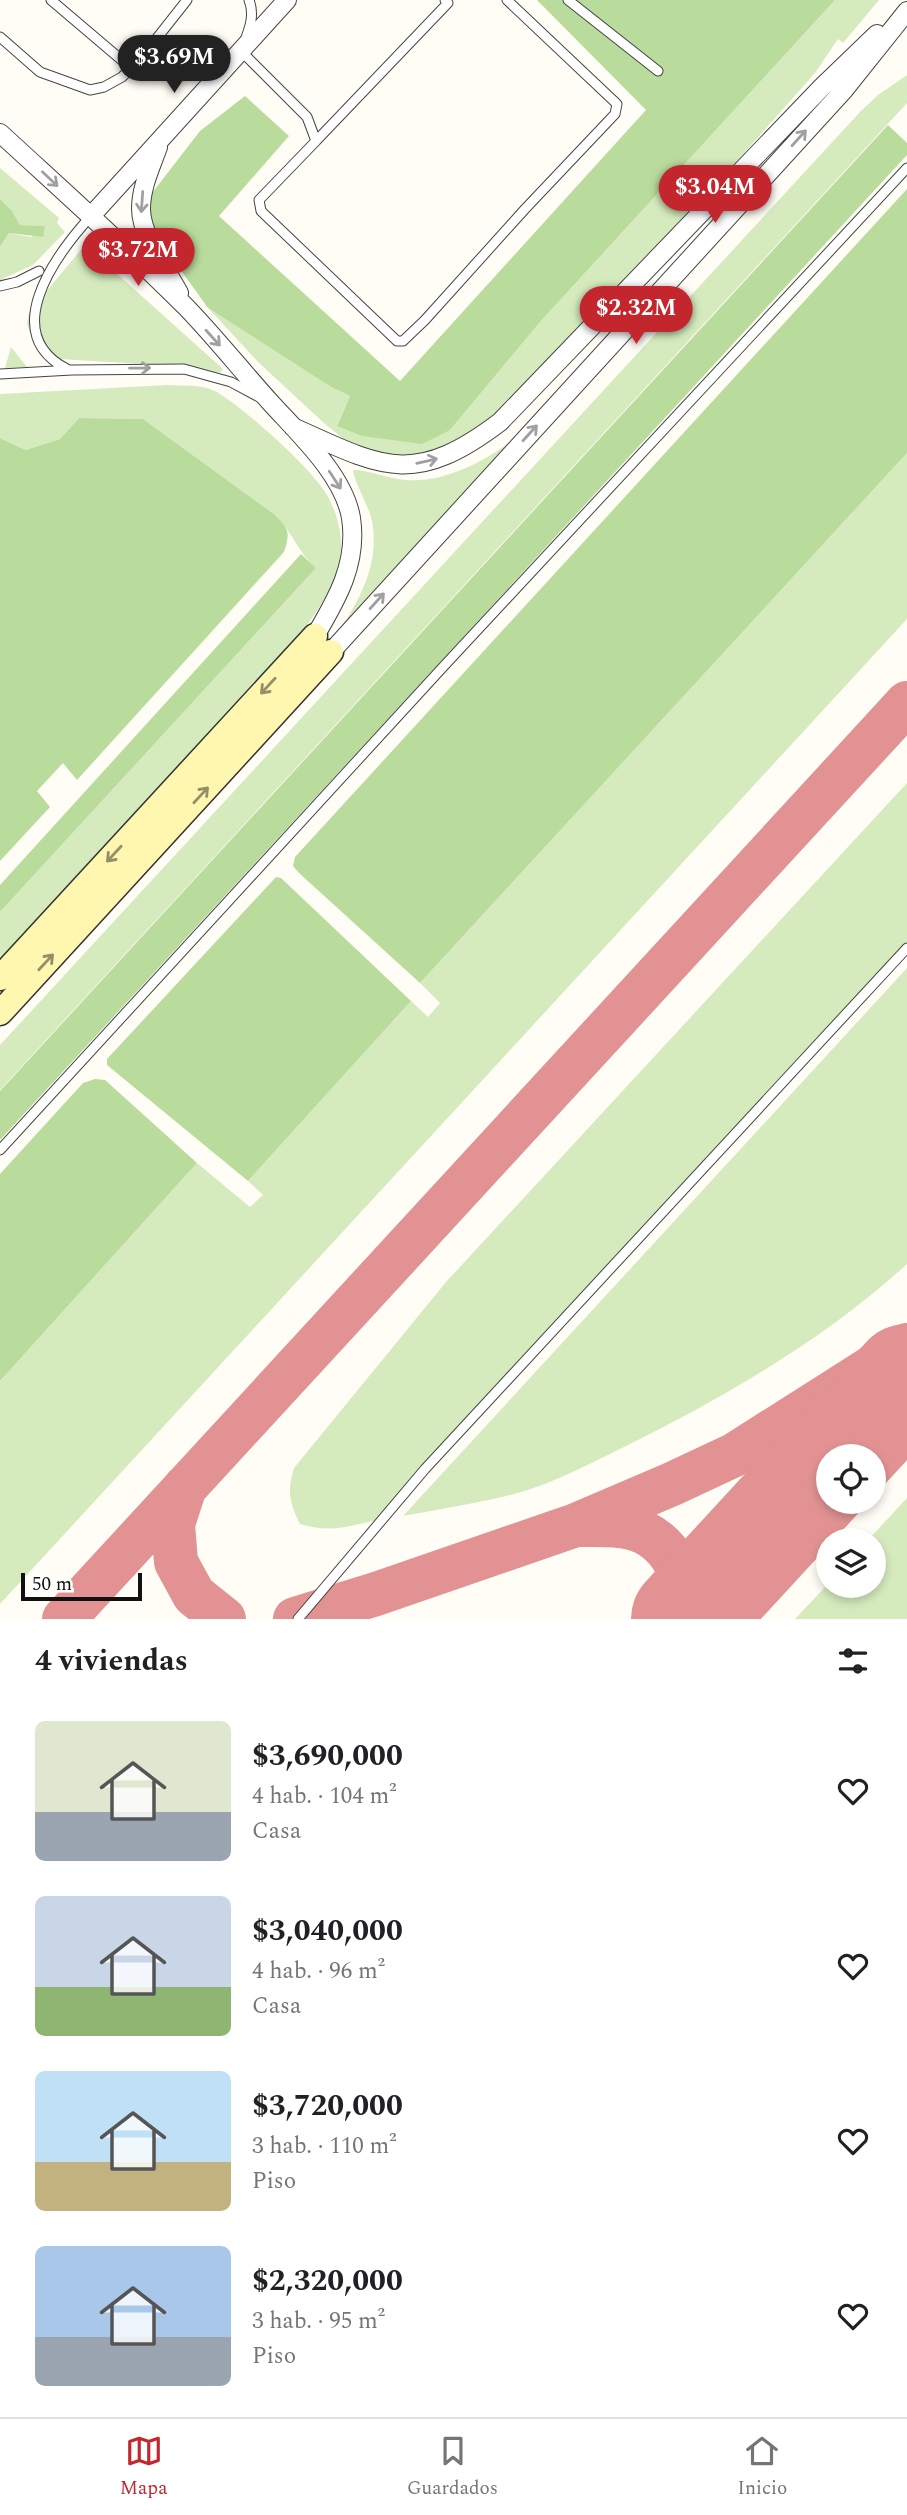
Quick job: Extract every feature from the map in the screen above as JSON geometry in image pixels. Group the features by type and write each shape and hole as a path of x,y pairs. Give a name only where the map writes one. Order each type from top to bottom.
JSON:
{"main road":[{"path":"0,978 323,644"},
{"path":"0,1013 323,644"}],"street":[{"path":"91,216 287,0"},
{"path":"293,426 367,458 388,464 410,465 449,456 479,438 500,422 822,86 907,5"},
{"path":"323,644 835,100 907,11"},
{"path":"0,133 187,308 293,426 334,477 351,516 352,555 323,644"},
{"path":"162,137 142,193 142,220 187,308"}],"lane":[{"path":"51,0 131,68"},
{"path":"0,37 40,72 90,90 114,83 131,68 187,0"},
{"path":"249,0 253,10 252,19 241,51 307,117 316,141"},
{"path":"448,1 259,200 258,205 261,211 397,341 403,341 433,312 618,109 617,104 507,0"},
{"path":"568,0 658,71"},
{"path":"0,1150 434,677 907,168"},
{"path":"30,287 40,271 91,216"},
{"path":"0,286 17,282 40,271"},
{"path":"35,355 72,370"},
{"path":"0,374 184,369 231,382 271,403"},
{"path":"298,1619 425,1469 907,948"}],"green space":[{"path":"537,0 835,0 540,322 450,430 422,444 362,436 337,426 350,396 331,387 208,308 145,220 152,193 200,131 245,96 289,136 219,216 400,381 646,110"},
{"path":"835,0 879,0 843,43 838,39 815,73 655,253 647,254 561,352 468,440 405,462 351,445 258,362 208,308 331,387 350,396 337,425 450,430 540,322"},
{"path":"907,75 907,103 0,1090 0,1045 860,112 878,95"},
{"path":"888,125 907,143 907,155 0,1140 0,1091"},
{"path":"0,168 59,218 57,223 65,232 33,265 0,280 0,247 9,233 31,237 44,226 20,225 12,211 0,199"},
{"path":"907,189 907,453 420,983 299,873 293,866 295,857"},
{"path":"0,199 12,211 20,225 45,226 43,237 9,233 0,247"},
{"path":"85,245 223,369 220,373 191,367 60,359 39,349 27,324 29,312"},
{"path":"11,347 27,367 5,368"},
{"path":"167,385 197,386 215,391 257,422 304,467 325,492 337,519 341,548 337,572 321,604 301,634 0,964 0,912 316,568 274,514 143,419 79,418 60,439 24,450 0,438 0,394"},
{"path":"79,418 143,419 274,514 288,534 284,552 77,780 63,763 37,791 50,807 0,861 0,438 25,450 60,439"},
{"path":"525,431 328,647 356,603 373,556 372,521 353,470 406,480 439,477 484,459"},
{"path":"907,453 907,619 0,1604 0,1381 197,1163 250,1207 263,1195 248,1181 411,1001 428,1017 440,1003 420,983"},
{"path":"301,554 316,568 0,912 0,885"},
{"path":"907,783 907,944 377,1520 329,1529 300,1524 290,1496 294,1468 446,1282"},
{"path":"276,877 281,878 411,1001 248,1181 107,1065 107,1059"},
{"path":"907,968 907,1264 842,1317 773,1365 626,1446 532,1489 403,1516"},
{"path":"95,1079 105,1080 197,1163 0,1381 0,1174 83,1083"},
{"path":"907,1498 907,1619 795,1619 816,1597 886,1598 886,1528 879,1528"}],"taxiway":[{"path":"64,1619 907,703"},
{"path":"295,1619 576,1525 672,1484 734,1455 907,1345"},
{"path":"185,1487 173,1524 176,1562 194,1595 224,1619"},
{"path":"581,1525 631,1528 657,1541 667,1551 681,1577 682,1605 677,1619"}],"runway":[{"path":"847,1444 907,1379"},
{"path":"686,1619 816,1478"}]}
